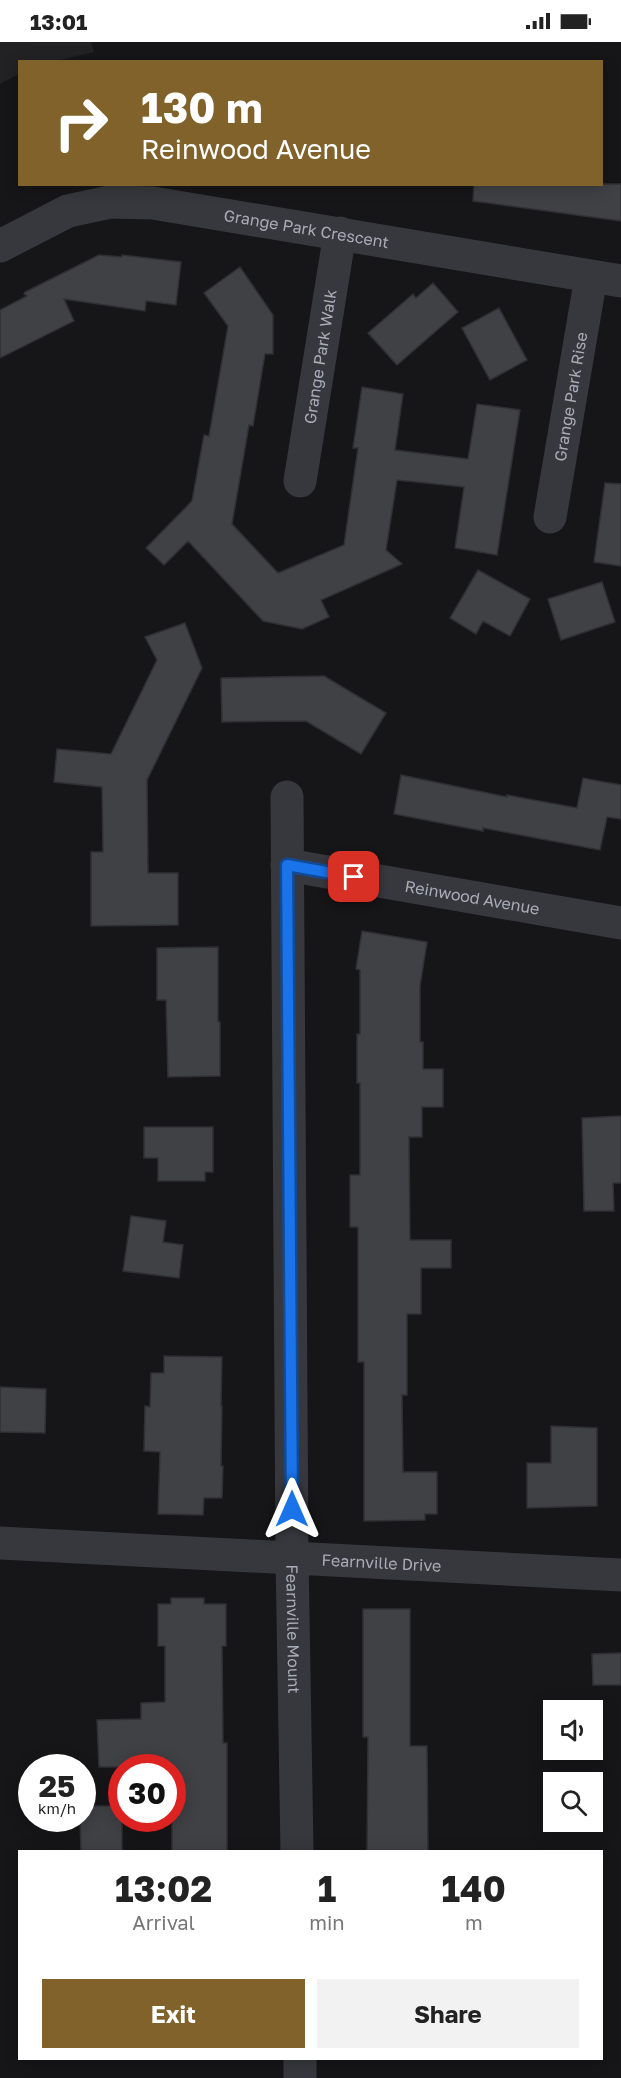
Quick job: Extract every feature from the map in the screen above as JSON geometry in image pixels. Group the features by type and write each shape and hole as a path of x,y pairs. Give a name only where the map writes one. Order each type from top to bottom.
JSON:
{"street":[{"name":"Grange Park Crescent","path":"0,246 68,211 110,202 153,203 606,279"},
{"name":"Grange Park Walk","path":"300,481 340,233"},
{"name":"Grange Park Rise","path":"550,518 606,279"},
{"name":"Fearnville Mount","path":"287,797 292,1557 297,1850"},
{"name":"Reinwood Avenue","path":"287,865 621,923"},
{"name":"Fearnville Drive","path":"0,1543 621,1575"},
{"path":"300,2060 300,2078"}],"shaded area":[{"path":"0,42 91,42 94,52 60,60 18,60 18,75 0,84"}],"building":[{"path":"621,184 621,221 473,201 474,186"},
{"path":"99,255 122,257 122,255 181,262 176,305 146,301 145,311 64,299 74,321 0,358 0,310 27,296 25,292"},
{"path":"240,267 273,315 273,354 265,354 253,426 249,425 232,524 278,573 344,545 358,448 353,448 362,387 403,394 395,450 468,459 477,404 520,410 497,555 455,548 464,487 397,480 386,550 402,564 321,600 329,617 302,629 263,621 188,541 164,565 146,548 192,501 204,435 209,436 228,326 204,293"},
{"path":"433,283 458,312 397,365 368,333 413,294 416,298"},
{"path":"499,308 527,360 490,380 462,328"},
{"path":"605,483 621,484 621,566 594,562"},
{"path":"478,570 530,599 510,636 483,621 476,634 450,618"},
{"path":"602,582 615,622 561,640 548,599"},
{"path":"185,623 202,668 147,780 148,873 178,873 178,925 91,926 91,852 103,852 102,787 54,782 57,749 111,754 157,660 145,637"},
{"path":"324,676 386,713 361,754 306,721 222,722 221,678"},
{"path":"401,775 507,797 507,795 577,808 583,778 621,785 621,819 607,817 600,850 394,814"},
{"path":"362,931 427,942 420,986 420,1042 423,1042 423,1069 443,1069 443,1107 422,1107 422,1137 409,1137 410,1240 451,1240 451,1268 421,1268 421,1314 407,1314 407,1395 402,1395 403,1472 437,1472 437,1514 425,1514 425,1520 364,1521 364,1362 358,1362 358,1227 350,1227 350,1175 360,1175 360,1083 357,1083 357,1034 360,1034 360,970 356,969"},
{"path":"218,947 220,1076 168,1077 166,1000 157,1000 157,948"},
{"path":"621,1116 621,1183 613,1183 614,1211 584,1211 582,1118"},
{"path":"144,1127 213,1127 213,1172 205,1172 205,1181 158,1181 158,1158 144,1158"},
{"path":"131,1216 166,1221 163,1242 183,1245 179,1278 123,1271"},
{"path":"164,1356 222,1357 222,1498 204,1498 203,1515 158,1514 160,1452 144,1451 145,1406 150,1407 151,1373 164,1373"},
{"path":"0,1387 46,1389 45,1433 0,1432"},
{"path":"551,1426 597,1428 597,1506 527,1508 527,1463 551,1463"},
{"path":"171,1598 204,1598 204,1604 226,1604 226,1646 222,1646 223,1743 227,1743 227,1850 172,1850 172,1832 186,1832 186,1754 108,1754 108,1767 99,1767 97,1720 141,1719 141,1703 165,1702 165,1646 158,1646 158,1604 171,1604"},
{"path":"363,1609 410,1609 410,1746 427,1746 428,1850 367,1850 368,1737 363,1737"},
{"path":"621,1653 621,1685 593,1685 592,1654"},
{"path":"96,1806 108,1806 108,1832 122,1832 122,1850 81,1850 80,1832 96,1832"}],"route":[{"path":"292,1509 287,865 354,877"}]}
